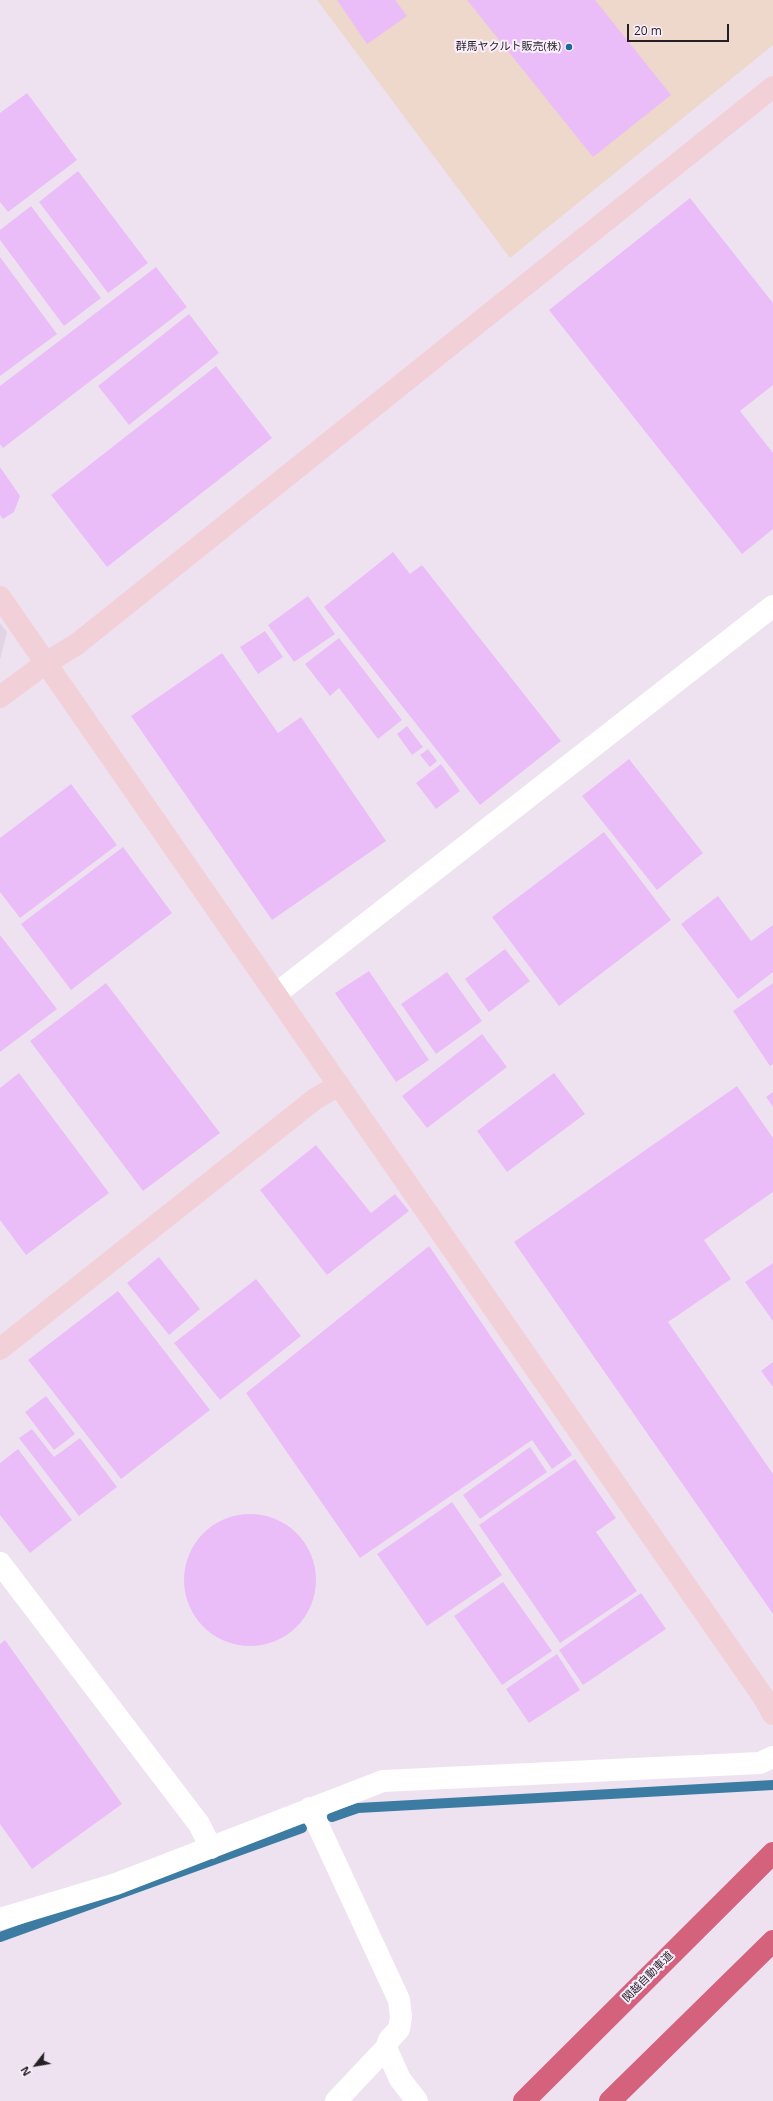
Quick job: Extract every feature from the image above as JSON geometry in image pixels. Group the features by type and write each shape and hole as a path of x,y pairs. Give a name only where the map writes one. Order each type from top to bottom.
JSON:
{"highway":[{"name":"関越自動車道","path":"524,2101 769,1857"},
{"path":"610,2101 773,1941"}],"street":[{"path":"0,697 46,663 77,644 773,87"},
{"path":"0,597 764,1698 773,1714"},
{"path":"276,994 773,606"},
{"path":"0,1349 315,1099 339,1085"},
{"path":"0,1563 199,1824 211,1848"},
{"path":"0,1919 116,1884 383,1781 760,1763 773,1757"},
{"path":"310,1808 399,2000 401,2018 399,2029 388,2040 386,2048 336,2101"},
{"path":"386,2048 400,2079 417,2101"}],"shaded area":[{"name":"群馬ヤクルト販売(株)","path":"317,0 773,0 773,45 510,258"},
{"path":"0,623 7,632 0,660"}],"building":[{"path":"337,0 395,0 407,16 367,44"},
{"name":"群馬ヤクルト販売(株)","path":"467,0 595,0 671,95 593,157"},
{"path":"27,93 77,160 8,212 0,202 0,113"},
{"path":"78,171 148,263 108,293 39,202"},
{"path":"690,198 773,303 773,385 740,411 773,453 773,529 742,554 549,310"},
{"path":"31,206 101,298 64,326 0,240 0,230"},
{"path":"0,257 57,334 0,376"},
{"path":"156,267 187,307 3,448 0,444 0,386"},
{"path":"189,314 219,353 129,425 98,386"},
{"path":"216,366 272,438 107,567 51,495"},
{"path":"0,467 20,496 14,512 3,519 0,515"},
{"path":"393,552 410,574 422,565 561,741 480,805 324,607"},
{"path":"308,596 335,634 294,662 268,625"},
{"path":"265,631 283,657 258,674 240,647"},
{"path":"339,638 402,720 378,739 339,688 330,696 305,664"},
{"path":"222,653 278,733 301,717 386,841 272,920 131,716"},
{"path":"407,726 423,747 412,755 397,734"},
{"path":"428,749 437,761 430,767 420,755"},
{"path":"629,759 703,853 657,890 582,796"},
{"path":"441,764 460,791 436,809 416,783"},
{"path":"71,784 117,845 20,918 0,892 0,838"},
{"path":"604,832 671,920 559,1006 492,917"},
{"path":"123,847 172,913 71,990 21,924"},
{"path":"718,896 751,941 773,925 773,972 738,999 681,924"},
{"path":"0,935 57,1009 0,1052"},
{"path":"505,949 530,981 489,1012 465,979"},
{"path":"369,971 429,1060 396,1082 335,993"},
{"path":"447,972 482,1021 436,1054 401,1004"},
{"path":"106,983 220,1133 143,1191 30,1041"},
{"path":"773,983 773,1064 770,1066 733,1011"},
{"path":"482,1034 507,1067 427,1128 402,1096"},
{"path":"19,1073 109,1193 26,1255 0,1220 0,1088"},
{"path":"554,1073 585,1114 507,1172 477,1131"},
{"path":"737,1086 773,1138 773,1192 704,1240 731,1279 668,1322 773,1474 773,1614 514,1242"},
{"path":"773,1092 773,1107 766,1097"},
{"path":"316,1145 371,1213 395,1194 409,1211 327,1275 260,1190"},
{"path":"429,1246 572,1455 552,1469 532,1440 360,1558 246,1393"},
{"path":"159,1257 200,1309 169,1335 127,1283"},
{"path":"773,1263 773,1321 745,1282"},
{"path":"256,1279 301,1336 220,1400 174,1343"},
{"path":"118,1291 210,1410 121,1479 28,1360"},
{"path":"773,1362 773,1387 761,1371"},
{"path":"46,1396 75,1434 54,1450 25,1412"},
{"path":"32,1429 54,1457 80,1438 117,1487 79,1516 19,1438"},
{"path":"530,1447 547,1472 480,1519 463,1495"},
{"path":"18,1449 72,1520 30,1553 0,1515 0,1463"},
{"path":"575,1459 616,1518 596,1532 637,1591 560,1643 479,1525"},
{"path":"452,1502 502,1575 427,1626 377,1554"},
{"path":"256,1514 275,1519 287,1525 297,1533 305,1543 311,1555 315,1567 315,1593 311,1605 305,1617 297,1627 287,1635 275,1641 263,1645 244,1646 225,1641 213,1635 203,1627 195,1617 189,1605 185,1593 184,1574 189,1555 195,1543 203,1533 213,1525 225,1519 237,1515"},
{"path":"503,1582 552,1651 502,1685 454,1616"},
{"path":"641,1593 666,1629 583,1685 559,1650"},
{"path":"5,1640 122,1804 32,1869 0,1824 0,1644"},
{"path":"557,1654 580,1690 529,1723 506,1689"}],"waterway":[{"path":"332,1817 358,1808 773,1785"},
{"path":"0,1937 302,1828"}],"place":[{"name":"群馬ヤクルト販売(株)","path":"569,47"}]}
